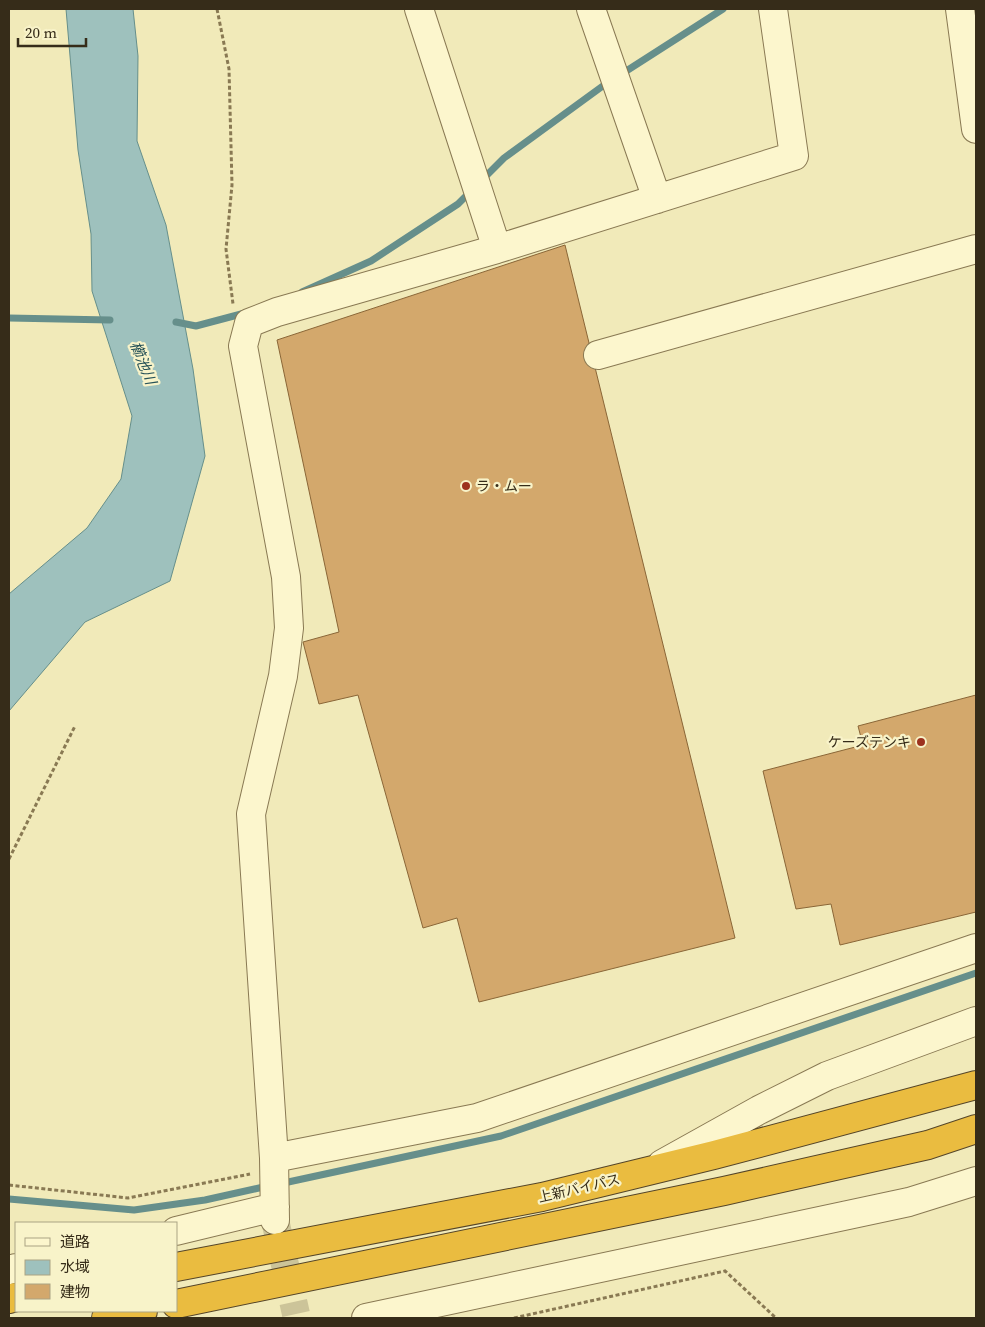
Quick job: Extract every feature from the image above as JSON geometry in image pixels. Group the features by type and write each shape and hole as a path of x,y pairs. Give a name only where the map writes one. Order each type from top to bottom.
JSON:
{"highway":[{"name":"上新バイパス","path":"178,1267 542,1197 976,1085"},
{"path":"178,1304 724,1191 928,1145 976,1129"},
{"path":"106,1318 137,1312"}],"street":[{"path":"419,9 496,250"},
{"path":"591,9 657,199"},
{"path":"178,1230 275,1214 274,1163 251,814 283,676 289,628 286,578 243,346 249,323 277,312 496,250 794,156 773,9"},
{"path":"960,9 976,129"},
{"path":"598,355 976,250"},
{"path":"274,1163 477,1118 976,948"},
{"path":"651,1170 759,1110 828,1076 976,1021"},
{"path":"366,1318 909,1202 976,1181"}],"path":[{"path":"217,9 229,69 232,185 226,249 233,305"},
{"path":"9,859 75,726"},
{"path":"9,1185 128,1198 274,1163"},
{"path":"514,1318 725,1271 776,1318"}],"water":[{"name":"櫛池川","path":"66,9 133,9 138,56 137,141 166,225 193,369 205,456 170,581 85,622 9,711 9,594 87,528 121,479 132,416 92,291 91,234 78,150"}],"building":[{"name":"ラ・ムー","path":"565,245 735,938 479,1002 457,918 423,928 358,695 319,704 303,642 339,632 277,340"},
{"path":"976,695 976,912 840,945 831,904 796,909 763,771 863,745 858,726"}],"waterway":[{"path":"620,75 723,9"},
{"path":"481,181 504,158 611,80"},
{"path":"302,292 371,261 458,204 472,190"},
{"path":"176,322 196,326 245,313"},
{"path":"9,318 110,320"},
{"path":"279,1184 501,1136 976,973"},
{"path":"9,1199 134,1210 205,1200 268,1186"}],"tunnel":[{"path":"275,1220 296,1314"}],"place":[{"name":"ラ・ムー","path":"466,486"},
{"name":"ケーズテンキ","path":"921,742"}]}
